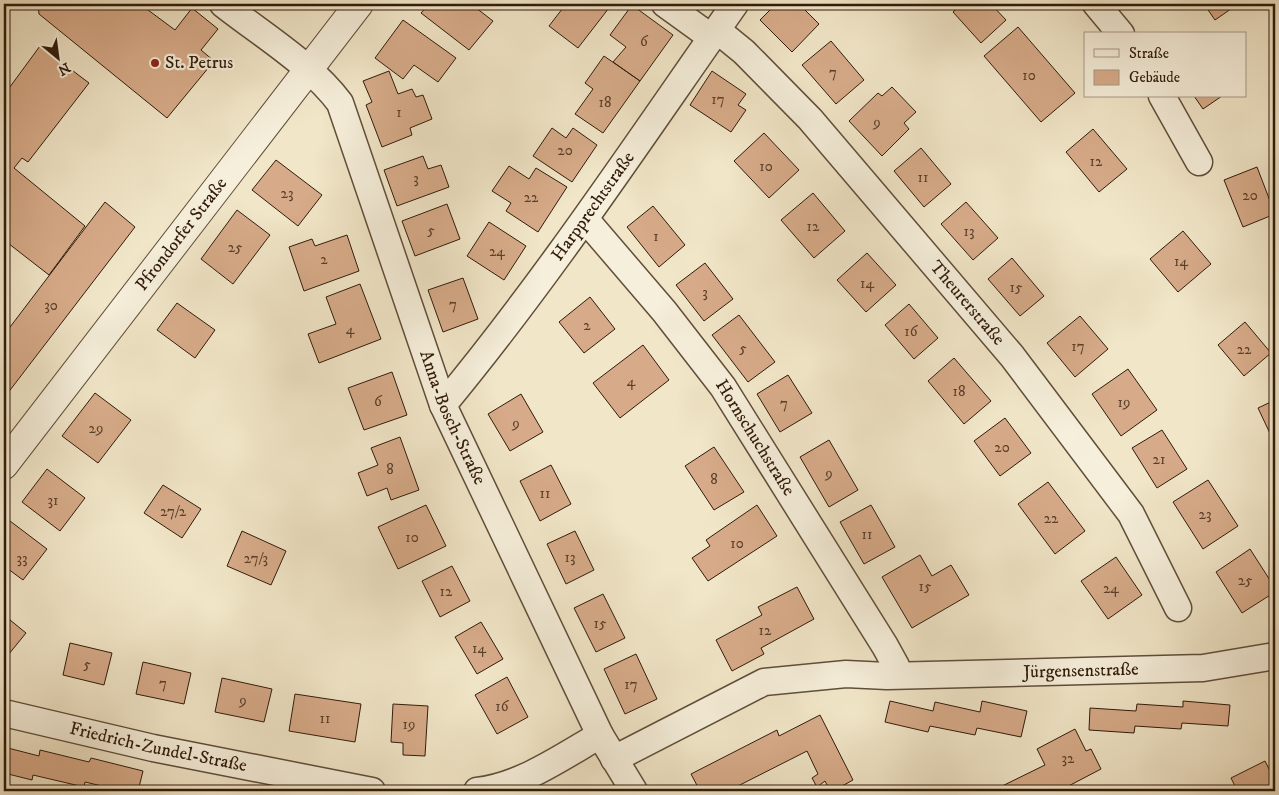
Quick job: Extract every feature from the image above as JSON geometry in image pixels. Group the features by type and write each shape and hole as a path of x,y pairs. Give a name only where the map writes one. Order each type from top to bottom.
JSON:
{"street":[{"name":"Anna-Bosch-Straße","path":"223,4 308,70 329,89 345,114 443,405 600,735 634,791"},
{"name":"Pfrondorfer Straße","path":"4,465 359,4"},
{"name":"Theurerstraße","path":"665,4 750,58 810,119 1012,356 1131,514 1178,608"},
{"name":"Harpprechtstraße","path":"443,405 473,371 586,220 735,4"},
{"path":"1096,4 1119,32"},
{"path":"1163,98 1199,162"},
{"name":"Hornschuchstraße","path":"586,220 664,311 723,387 885,646 896,666 892,675"},
{"name":"Jürgensenstraße","path":"614,759 764,682 846,674 892,675 1203,668 1275,656"},
{"name":"Friedrich-Zundel-Straße","path":"4,713 153,748 372,791"},
{"path":"477,791 491,790 536,771 600,735"}],"building":[{"name":"St. Petrus","path":"38,4 140,4 175,30 192,8 218,29 201,50 214,61 167,118 39,14"},
{"path":"429,4 471,4 493,21 469,50 421,13"},
{"path":"566,4 612,4 578,48 549,26"},
{"path":"776,4 799,4 819,24 792,52 760,20"},
{"path":"962,4 991,4 1006,20 981,43 953,12"},
{"path":"1204,4 1238,4 1215,20"},
{"path":"632,5 673,35 640,81 613,62 626,47 610,35"},
{"path":"403,20 456,58 438,82 414,65 403,79 375,58"},
{"path":"1018,27 1075,93 1041,122 984,56"},
{"path":"831,41 864,80 836,104 802,65"},
{"path":"40,46 89,83 28,162 22,158 14,168 85,226 49,275 4,240 4,95"},
{"path":"604,56 640,81 603,133 575,114 593,89 585,83"},
{"path":"389,71 398,94 412,89 416,97 423,95 432,119 410,128 412,135 382,147 366,105 372,102 363,81"},
{"path":"712,71 746,94 738,105 746,110 731,132 690,105"},
{"path":"892,87 916,112 904,123 909,129 882,156 849,121 878,93 882,96"},
{"path":"1195,98 1219,98 1203,109"},
{"path":"552,128 566,138 573,128 597,145 572,182 533,156"},
{"path":"1093,129 1127,169 1099,192 1066,152"},
{"path":"764,133 799,170 769,198 734,161"},
{"path":"921,148 951,184 924,207 894,171"},
{"path":"423,156 428,169 441,165 449,187 397,206 384,170"},
{"path":"276,160 322,195 298,226 252,190"},
{"path":"509,166 529,179 536,168 567,187 538,232 506,211 511,203 492,191"},
{"path":"1257,167 1275,214 1243,227 1224,180"},
{"path":"813,193 845,231 814,258 781,220"},
{"path":"105,202 135,227 4,398 4,335"},
{"path":"966,202 998,238 973,260 941,224"},
{"path":"447,204 460,239 415,256 402,221"},
{"path":"653,206 685,245 659,267 627,227"},
{"path":"237,210 270,235 233,284 201,259"},
{"path":"489,222 526,246 504,280 467,256"},
{"path":"1183,231 1211,264 1178,292 1150,259"},
{"path":"347,235 359,271 304,291 289,247 312,239 315,246"},
{"path":"867,253 896,285 866,312 837,280"},
{"path":"1012,258 1044,296 1020,316 988,279"},
{"path":"705,263 733,299 704,321 676,285"},
{"path":"463,278 478,319 443,332 428,290"},
{"path":"360,284 381,339 319,363 308,334 336,324 326,297"},
{"path":"590,297 615,329 584,353 559,322"},
{"path":"177,303 215,330 195,358 157,330"},
{"path":"909,304 938,338 914,359 885,325"},
{"path":"739,315 775,362 748,382 712,335"},
{"path":"1080,316 1108,349 1075,377 1047,343"},
{"path":"1245,322 1271,353 1244,376 1218,345"},
{"path":"643,345 669,380 620,418 593,383"},
{"path":"954,358 991,401 964,424 928,381"},
{"path":"1128,369 1157,410 1121,436 1092,394"},
{"path":"392,372 407,415 364,430 348,388"},
{"path":"788,375 812,413 780,432 757,394"},
{"path":"95,393 131,420 98,463 62,436"},
{"path":"521,394 543,432 510,451 488,414"},
{"path":"1275,400 1275,444 1258,408"},
{"path":"1005,418 1031,453 1000,476 974,441"},
{"path":"1162,430 1187,469 1157,488 1132,448"},
{"path":"400,437 419,490 391,500 387,488 367,496 358,473 378,465 371,448"},
{"path":"829,440 858,490 829,507 800,457"},
{"path":"714,447 744,492 714,510 685,466"},
{"path":"551,465 571,504 540,521 520,481"},
{"path":"47,469 85,498 60,531 22,502"},
{"path":"1208,480 1238,526 1203,549 1173,502"},
{"path":"1048,482 1085,531 1055,554 1018,504"},
{"path":"163,485 201,509 182,538 144,513"},
{"path":"426,505 446,546 398,569 378,527"},
{"path":"757,505 777,536 708,581 692,558 710,546 706,540"},
{"path":"871,505 895,547 864,564 840,522"},
{"path":"10,521 47,549 23,580 4,566 4,529"},
{"path":"242,531 286,551 271,585 227,566"},
{"path":"575,531 594,570 566,584 547,544"},
{"path":"1250,549 1275,588 1275,592 1242,613 1216,572"},
{"path":"920,555 932,576 951,565 969,595 912,628 882,577"},
{"path":"1116,557 1142,595 1108,619 1081,581"},
{"path":"452,566 470,601 440,617 422,581"},
{"path":"797,587 814,619 761,648 764,654 732,671 716,640 762,615 758,607"},
{"path":"603,594 625,638 596,652 574,608"},
{"path":"4,615 26,633 4,660"},
{"path":"481,622 503,659 477,674 455,637"},
{"path":"70,643 112,653 104,685 63,675"},
{"path":"636,654 657,699 625,714 604,669"},
{"path":"143,662 191,673 184,704 136,694"},
{"path":"507,677 528,717 497,734 475,695"},
{"path":"222,678 272,689 264,722 215,712"},
{"path":"295,694 361,704 355,742 289,731"},
{"path":"890,701 933,711 935,702 980,712 982,701 1027,711 1021,737 977,728 975,735 930,726 928,732 885,722"},
{"path":"1183,701 1230,705 1228,726 1182,723 1181,729 1135,726 1134,733 1089,730 1090,708 1136,711 1137,704 1183,707"},
{"path":"393,704 428,706 425,756 403,755 403,743 391,742"},
{"path":"820,715 853,780 833,791 830,791 825,781 817,787 812,778 818,774 807,751 732,789 734,791 700,791 691,774 777,730 779,736"},
{"path":"1075,729 1086,751 1091,749 1101,769 1059,791 992,791 1045,765 1037,749"},
{"path":"4,747 39,756 40,750 89,762 91,758 143,771 138,791 123,791 85,782 84,787 33,775 32,780 4,773"},
{"path":"1265,761 1275,781 1275,791 1225,791 1235,786 1231,778"}],"place":[{"name":"St. Petrus","path":"155,63"}]}
